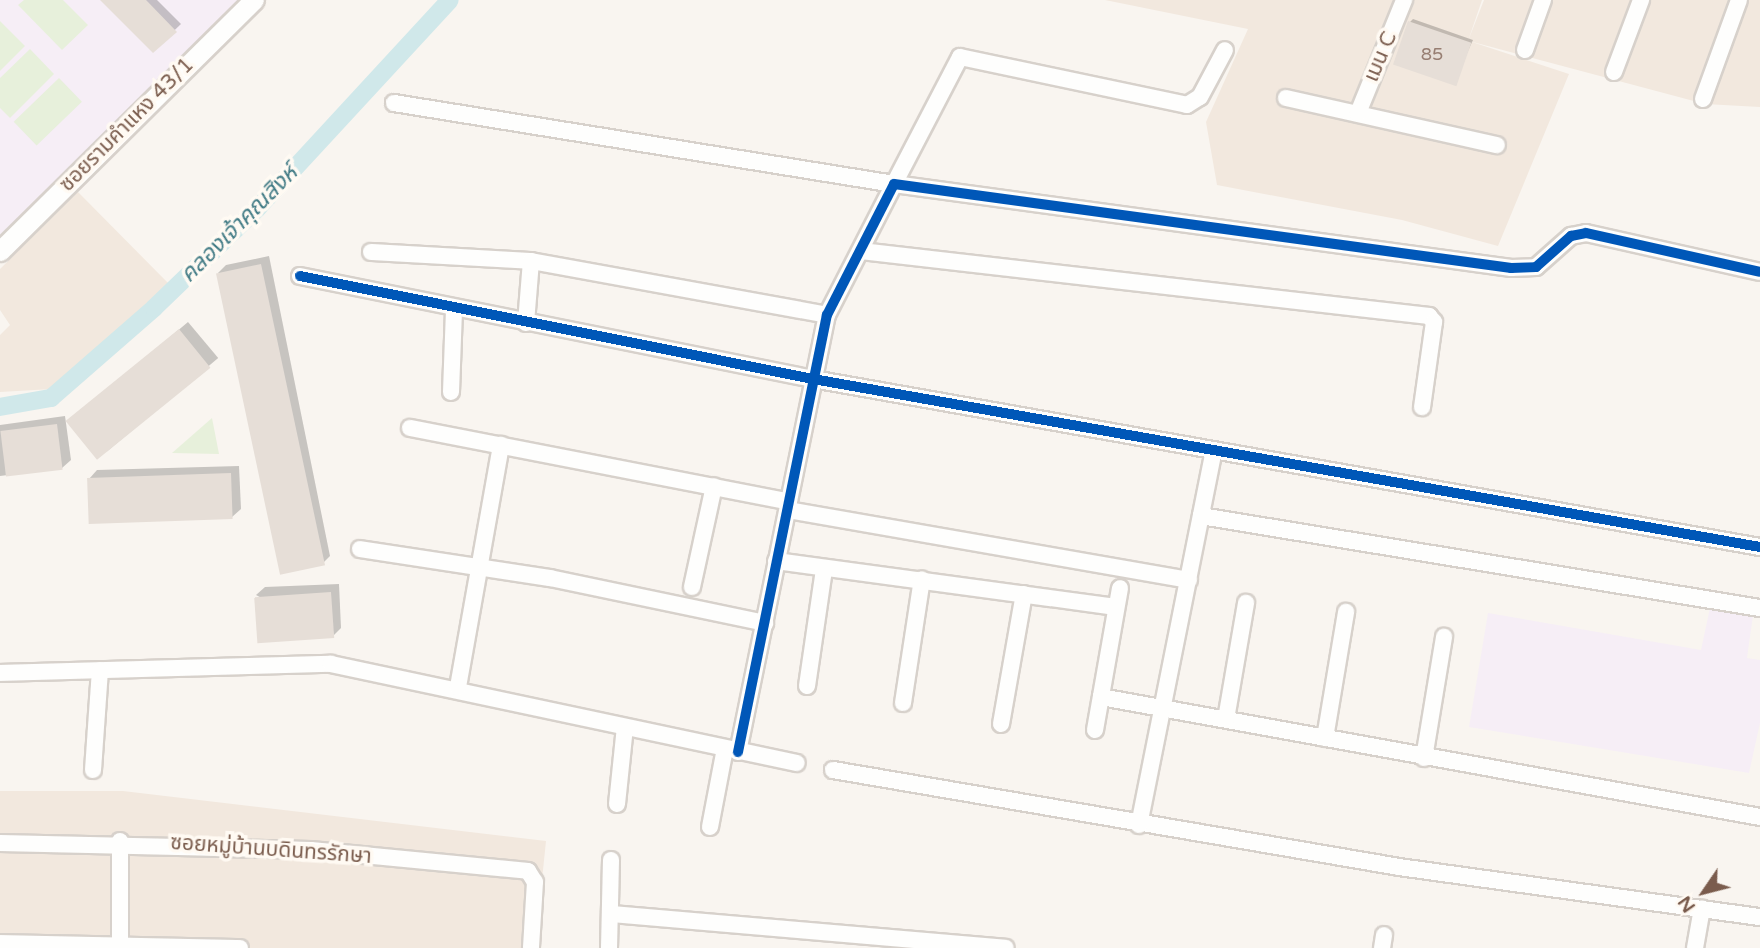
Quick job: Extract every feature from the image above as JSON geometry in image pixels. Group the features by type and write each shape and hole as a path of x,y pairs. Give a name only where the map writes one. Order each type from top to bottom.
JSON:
{"street":[{"name":"ซอยรามคำแหง 43/1","path":"0,251 254,0"},
{"name":"เมน C","path":"1358,113 1404,0"},
{"path":"1525,50 1543,0"},
{"path":"1614,72 1641,0"},
{"path":"1703,99 1739,0"},
{"path":"710,827 765,623 827,315 960,57 1187,105 1200,97 1226,50"},
{"path":"1286,98 1497,145"},
{"path":"394,103 894,184 1511,268 1536,267 1571,236 1586,233 1760,272"},
{"path":"861,251 1429,316 1434,322 1422,407"},
{"path":"372,253 531,261 827,315"},
{"path":"526,323 531,261"},
{"path":"300,276 813,379 1213,453 1760,547"},
{"path":"451,392 454,309"},
{"path":"410,428 714,486 788,506 1189,580"},
{"path":"458,687 474,568 500,445"},
{"path":"1139,825 1164,711 1213,453"},
{"path":"692,587 714,486"},
{"path":"1201,516 1760,608"},
{"path":"360,550 474,568 765,623"},
{"path":"776,561 824,570 922,579 1116,607"},
{"path":"807,686 824,570"},
{"path":"903,703 922,579"},
{"path":"1095,730 1120,588"},
{"path":"1001,724 1024,594"},
{"path":"1226,719 1246,603"},
{"path":"1325,738 1346,612"},
{"path":"1424,758 1444,637"},
{"path":"0,673 331,664 458,687 625,727 797,763"},
{"path":"93,770 100,670"},
{"path":"1101,696 1164,711 1226,719 1424,758 1760,817"},
{"path":"617,804 625,727"},
{"path":"833,770 1139,825 1760,918"},
{"path":"120,841 120,942"},
{"name":"ซอยหมู่บ้านบดินทรรักษา","path":"0,843 120,841 311,850 528,871 535,882 531,948"},
{"path":"609,948 611,860"},
{"path":"1695,948 1702,909"},
{"path":"611,914 1006,948"},
{"path":"0,943 120,942 240,948"}],"shaded area":[{"path":"0,0 239,0 0,237"},
{"path":"1105,0 1482,0 1468,41 1484,0 1760,0 1760,107 1705,104 1469,41 1569,74 1498,246 1402,220 1217,185 1206,122 1248,29"},
{"path":"78,192 169,284 52,389 0,392 0,335 10,325 0,310 0,269"},
{"path":"1710,608 1753,615 1747,658 1760,660 1760,723 1749,773 1469,727 1488,613 1701,650"},
{"path":"0,791 123,791 546,841 535,948 0,948"}],"green space":[{"path":"24,0 63,0 88,25 62,50 18,5"},
{"path":"0,21 25,46 0,71"},
{"path":"30,49 54,74 10,118 0,108 0,78"},
{"path":"59,78 82,102 37,146 14,122"},
{"path":"212,418 219,454 172,453"}],"building":[{"path":"100,0 146,0 177,32 153,53"},
{"path":"1408,21 1471,43 1456,86 1393,64"},
{"path":"261,264 325,565 280,575 216,274"},
{"path":"179,329 210,368 97,460 66,421"},
{"path":"57,424 63,470 6,477 0,431"},
{"path":"231,473 233,519 89,524 87,478"},
{"path":"331,592 334,638 257,643 254,597"}],"waterway":[{"name":"คลองเจ้าคุณสิงห์","path":"0,407 51,398 154,308 257,209 450,0"}],"cycle path":[{"path":"738,752 827,315 894,184 1511,268 1536,267 1571,236 1586,233 1760,272"},
{"path":"300,276 813,379 1760,547"}]}
